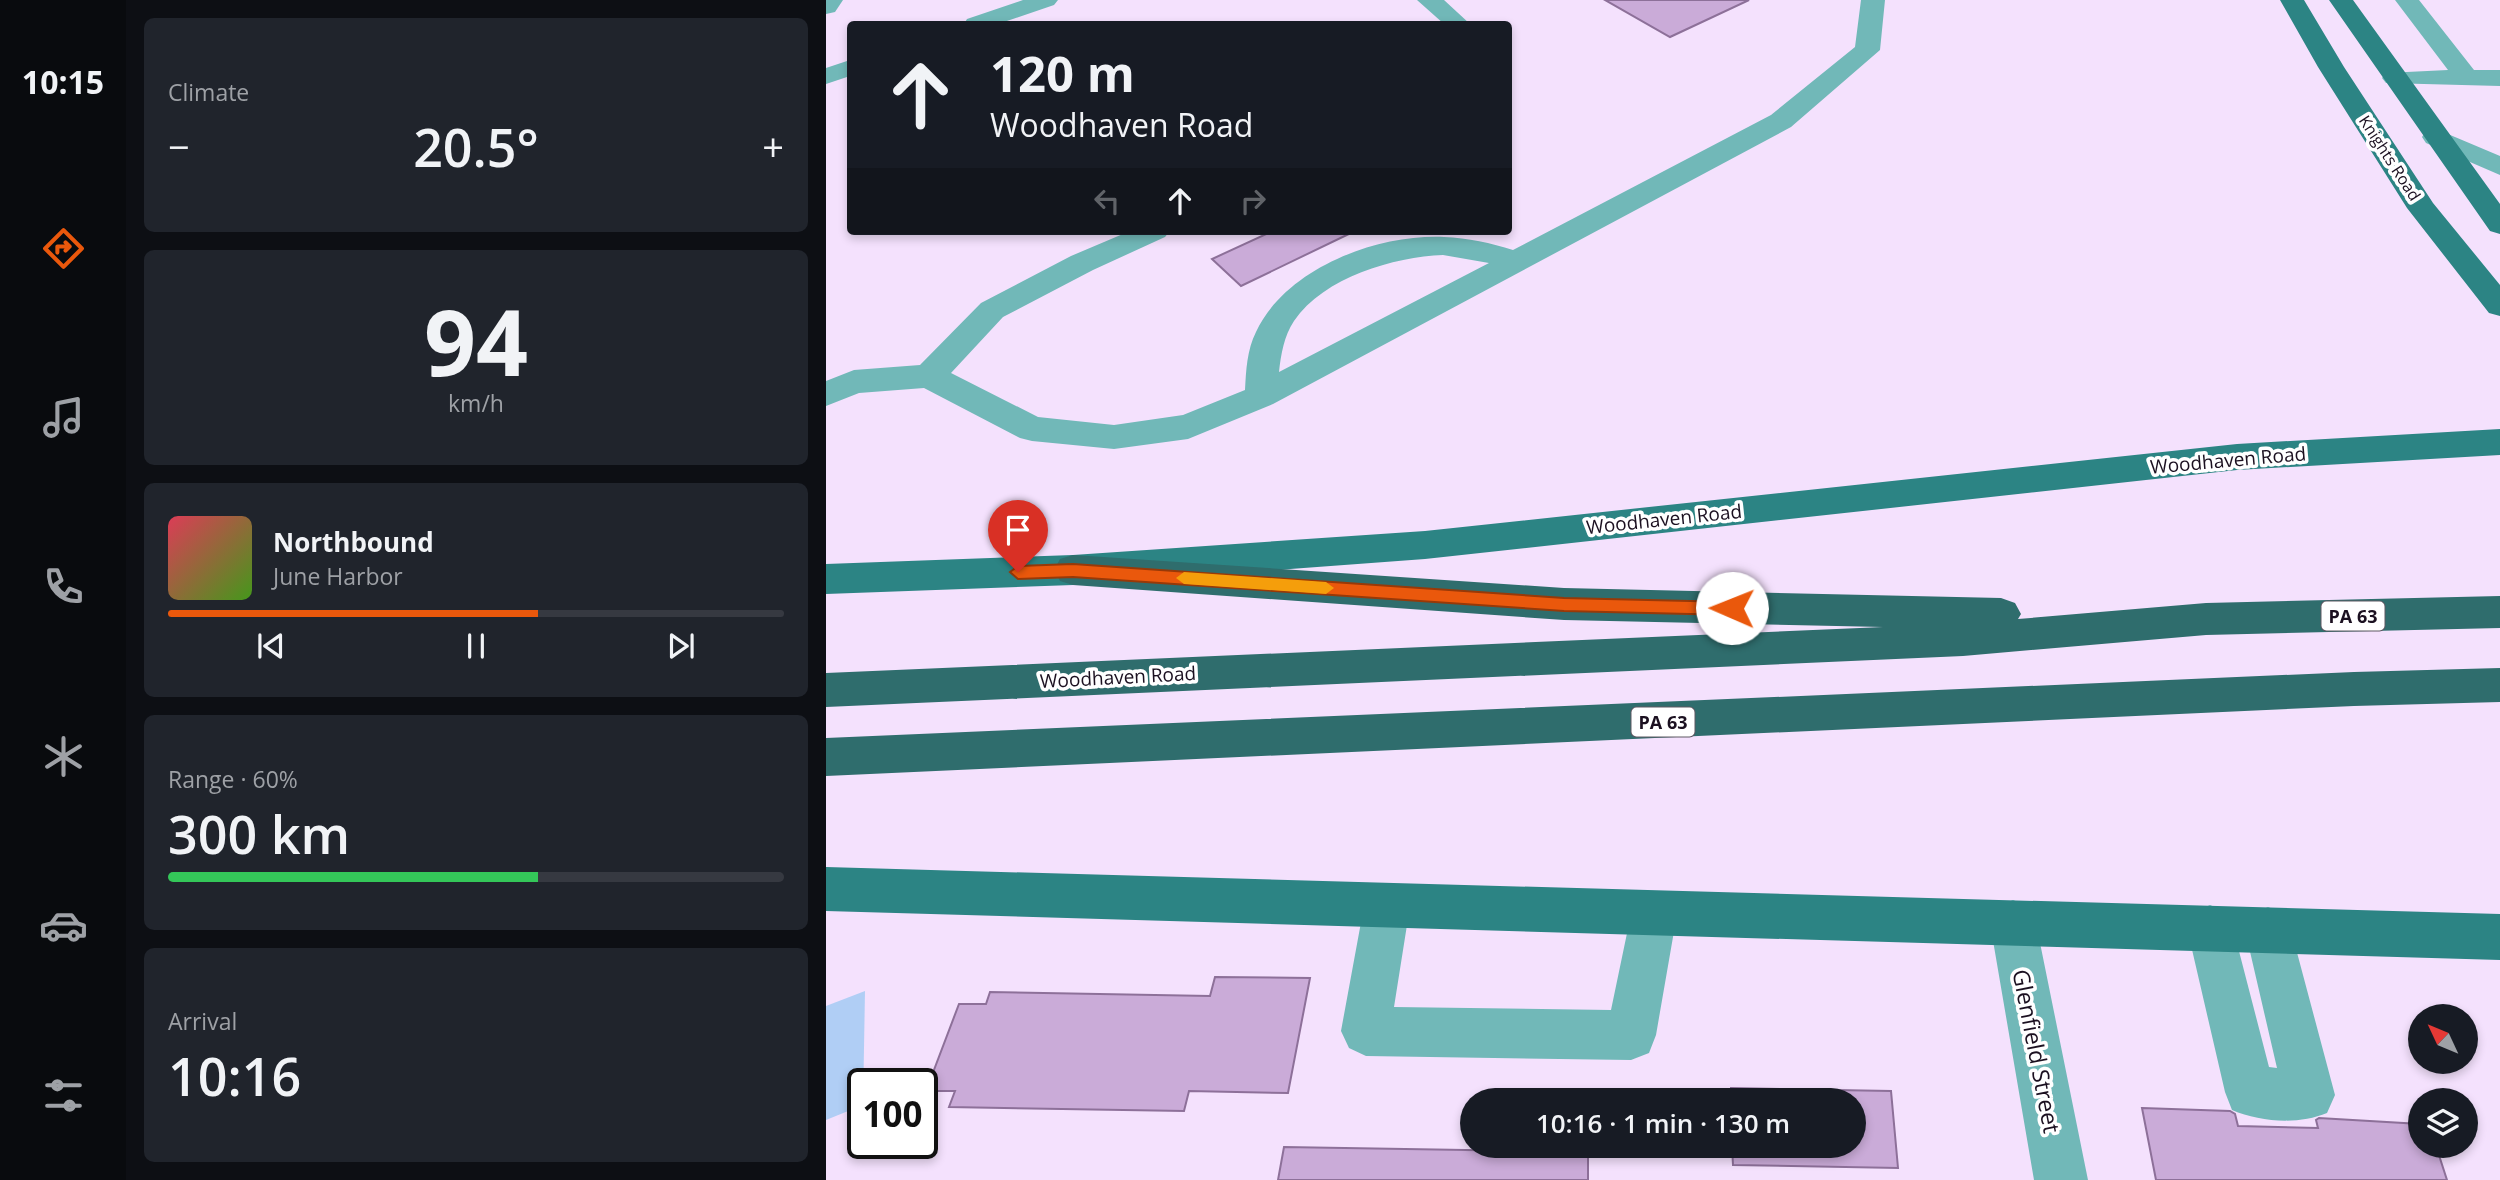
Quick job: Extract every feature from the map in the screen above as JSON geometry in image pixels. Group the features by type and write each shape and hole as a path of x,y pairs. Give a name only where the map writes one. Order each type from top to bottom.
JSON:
{"highway":[{"path":"1073,570 1564,604 2206,619"},
{"name":"Woodhaven Road","path":"826,690 1963,640 2206,619 2500,612"},
{"name":"PA 63","path":"826,757 2500,685"}],"main road":[{"name":"Knights Road","path":"2292,0 2331,68 2422,208 2500,306"},
{"path":"2342,0 2500,225"},
{"name":"Woodhaven Road","path":"826,579 1073,570 1425,545 2237,457 2500,442"},
{"path":"826,889 2500,937"}],"street":[{"path":"826,7 831,0"},
{"path":"985,21 1046,0"},
{"path":"1429,0 1454,21"},
{"path":"826,394 854,382 929,376 1032,429 1115,437 1188,427 1261,396 1781,121 1867,50 1873,0"},
{"path":"2407,0 2467,78"},
{"path":"826,76 847,69"},
{"path":"2395,78 2500,78"},
{"path":"2436,137 2500,167"},
{"path":"929,376 992,310 1082,263 1146,235"},
{"path":"1261,396 1262,361 1276,323 1301,294 1347,267 1395,249 1438,244 1486,250 1516,261"},
{"path":"1387,906 1366,1031 1631,1035 1654,914"},
{"name":"Glenfield Street","path":"2013,923 2061,1180"},
{"path":"2210,928 2250,1092 2309,1095 2268,930"}],"water":[{"path":"865,991 864,1068 847,1068 847,1111 826,1120 826,1006"}],"building":[{"path":"1605,0 1749,0 1670,37"},
{"path":"1264,235 1347,235 1241,286 1212,259"},
{"path":"1215,977 1310,978 1288,1093 1189,1091 1184,1111 949,1107 955,1091 938,1091 938,1068 935,1068 959,1004 986,1004 990,992 1210,996"},
{"path":"1866,1091 1891,1091 1898,1168 1733,1165 1733,1158 1866,1158"},
{"path":"2142,1108 2230,1111 2235,1114 2238,1126 2318,1128 2316,1120 2319,1118 2408,1123 2408,1158 2440,1158 2447,1180 2156,1180"},
{"path":"1284,1147 1460,1150 1460,1158 1588,1158 1588,1180 1278,1180"}],"slow traffic":[{"path":"1184,578 1326,588"}],"route":[{"path":"1018,572 1073,570 1564,604 1732,608"}]}
